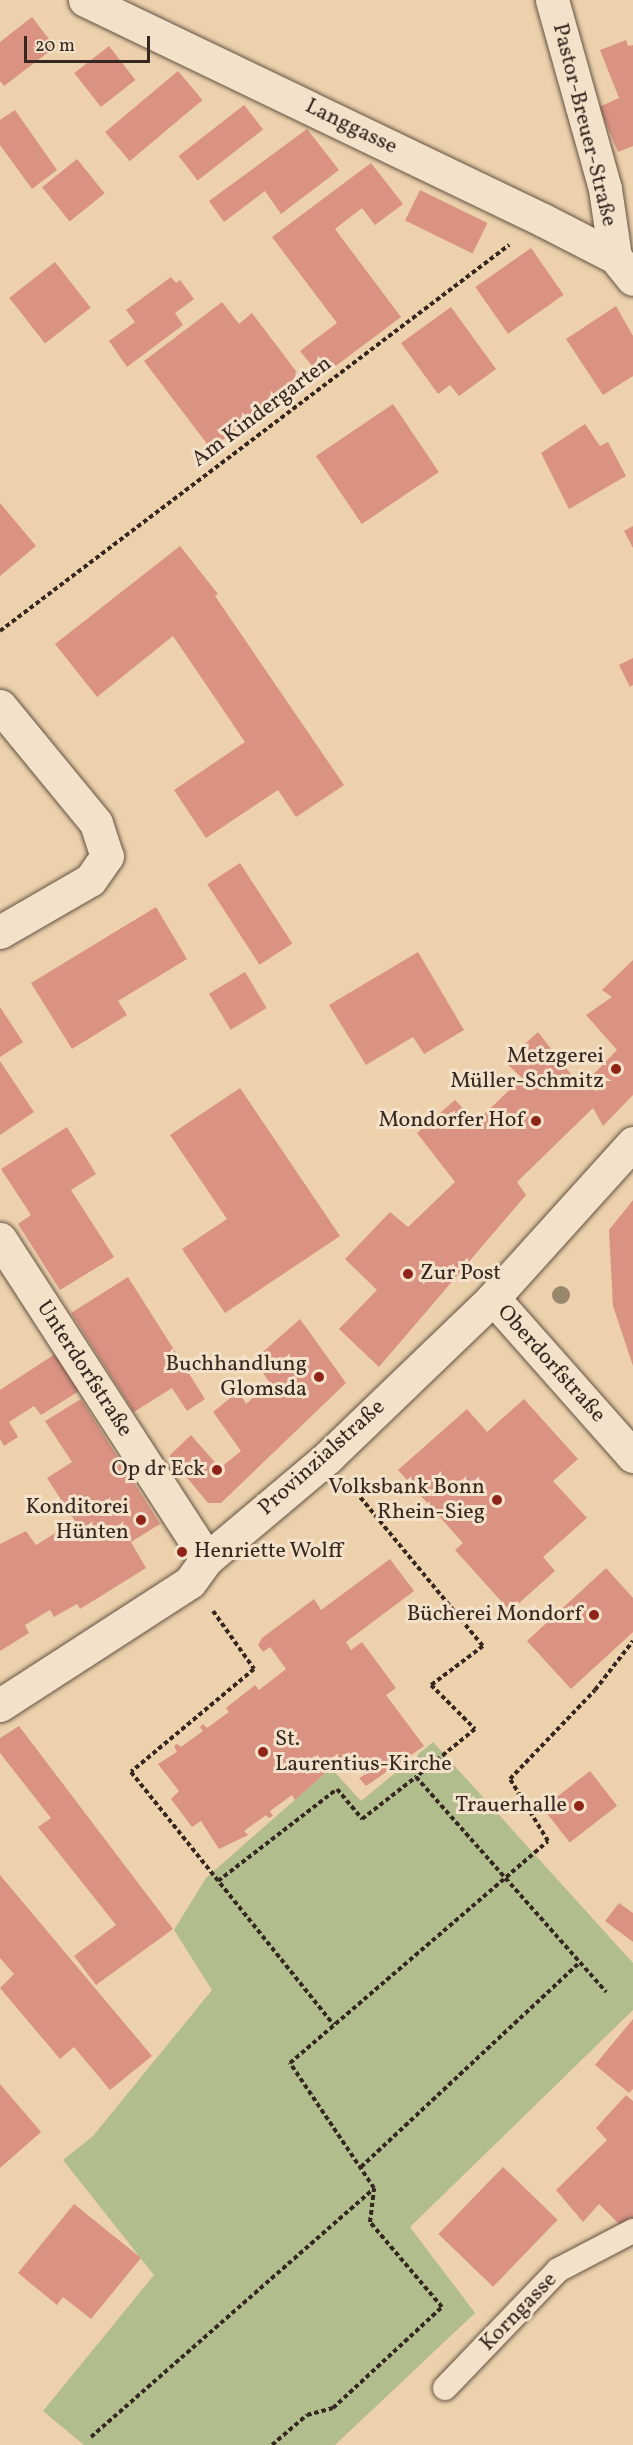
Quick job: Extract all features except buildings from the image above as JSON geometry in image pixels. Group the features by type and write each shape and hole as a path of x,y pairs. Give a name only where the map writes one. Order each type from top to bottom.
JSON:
{"street":[{"name":"Langgasse","path":"85,0 543,220 624,268"},
{"name":"Pastor-Breuer-Straße","path":"552,0 605,189 624,268"},
{"path":"0,706 96,823 107,856 90,880 0,932"},
{"name":"Provinzialstraße","path":"0,1705 190,1582 207,1559 328,1457 493,1298 633,1143"},
{"name":"Unterdorfstraße","path":"0,1239 207,1559"},
{"name":"Oberdorfstraße","path":"493,1298 633,1456"}],"lane":[{"name":"Korngasse","path":"446,2388 558,2270 633,2231"}],"path":[{"name":"Am Kindergarten","path":"0,630 543,220"},
{"path":"218,1881 337,1789 362,1818 475,1729 431,1685 483,1646 328,1457"},
{"path":"213,1613 254,1669 131,1772 334,2025"},
{"path":"272,2445 307,2415 333,2408 442,2307 370,2222 374,2188 290,2063 548,1841 510,1779 595,1690 633,1641"},
{"path":"416,1777 606,1992"},
{"path":"361,2167 579,1963"},
{"path":"91,2438 374,2188"}],"green space":[{"path":"433,1742 633,1963 633,2010 410,2227 475,2313 335,2445 84,2445 43,2411 154,2275 63,2160 93,2136 212,1990 174,1930 206,1878 331,1768 361,1801"}],"place":[{"name":"Metzgerei Müller-Schmitz","path":"616,1069"},
{"name":"Mondorfer Hof","path":"536,1121"},
{"name":"Zur Post","path":"408,1274"},
{"name":"Buchhandlung Glomsda","path":"319,1377"},
{"name":"Op dr Eck","path":"217,1470"},
{"name":"Volksbank Bonn Rhein-Sieg","path":"497,1500"},
{"name":"Konditorei Hünten","path":"141,1520"},
{"name":"Henriette Wolff","path":"182,1552"},
{"name":"Bücherei Mondorf","path":"594,1615"},
{"name":"St. Laurentius-Kirche","path":"263,1752"},
{"name":"Trauerhalle","path":"579,1806"}]}
